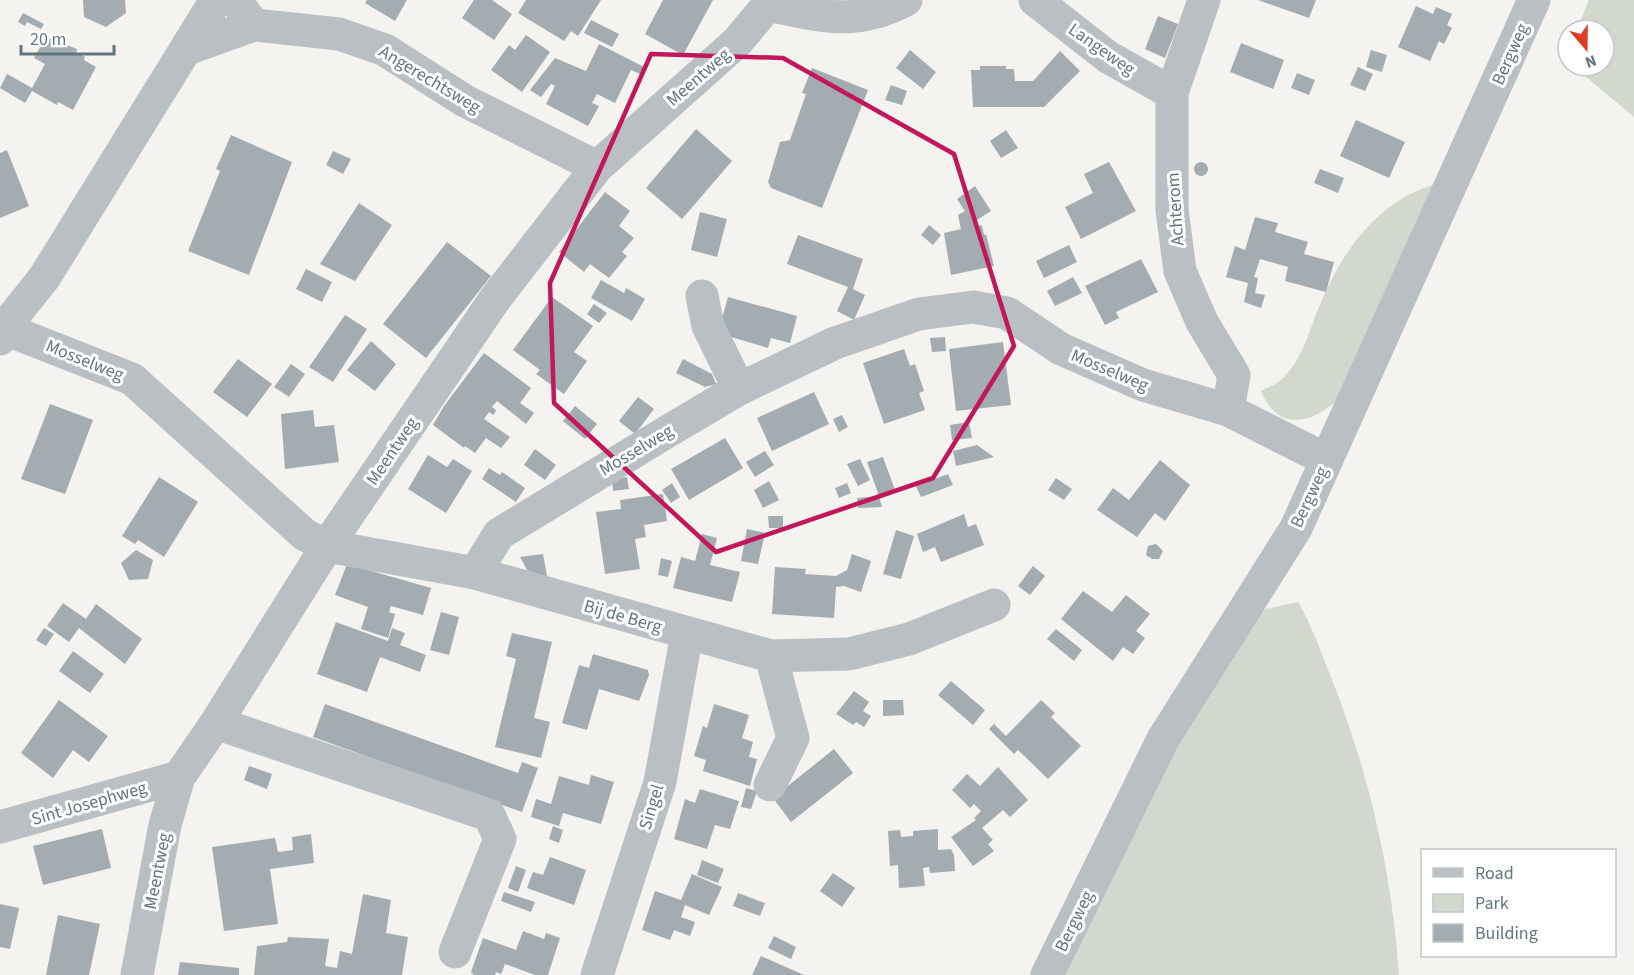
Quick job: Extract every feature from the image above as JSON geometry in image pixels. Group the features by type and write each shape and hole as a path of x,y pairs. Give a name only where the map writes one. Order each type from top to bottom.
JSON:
{"street":[{"path":"1,331 44,278 216,0"},
{"path":"768,3 837,19 882,13 906,0"},
{"name":"Langeweg","path":"1035,0 1108,57 1172,93"},
{"name":"Achterom","path":"1204,0 1172,93 1172,210 1180,271 1202,322 1234,375 1228,410"},
{"name":"Bergweg","path":"1047,975 1163,739 1296,528 1534,0"},
{"name":"Meentweg","path":"137,975 165,825 178,777 216,723 327,546 495,298 597,167 738,42 768,3"},
{"name":"Angerechtsweg","path":"187,49 245,12 339,34 385,50 465,101 597,167"},
{"path":"702,296 708,326 740,389"},
{"name":"Mosselweg","path":"1,331 132,379 305,536 327,546 475,573 499,534 740,389 835,344 919,314 973,307 1007,313 1061,349 1143,385 1228,410 1327,460"},
{"name":"Bij de Berg","path":"475,573 771,656 849,654 909,639 994,605"},
{"name":"Singel","path":"597,975 660,782 687,634"},
{"path":"770,785 793,738 771,656"},
{"path":"216,723 489,815 500,839 455,952"},
{"name":"Sint Josephweg","path":"0,827 178,777"}],"highlighted area":[{"path":"651,54 783,58 954,154 1014,346 933,478 716,552 554,403 550,283"}],"green space":[{"path":"1589,0 1634,0 1634,117 1587,78 1616,78 1616,18 1582,18"},
{"path":"1444,182 1340,398 1319,414 1308,418 1287,419 1277,414 1268,405 1261,391 1274,385 1292,368 1306,341 1330,282 1354,243 1384,211 1402,198"},
{"path":"1298,602 1312,630 1345,713 1367,786 1377,823 1391,898 1399,975 1065,975 1164,764 1260,610"}],"building":[{"path":"83,0 125,0 126,13 106,27 84,17"},
{"path":"367,0 407,0 395,21 365,3"},
{"path":"474,0 492,0 512,14 494,40 462,18"},
{"path":"526,0 601,0 578,36 571,31 564,41 518,13"},
{"path":"663,0 713,0 683,55 645,34"},
{"path":"1258,0 1316,0 1309,18"},
{"path":"1416,6 1433,14 1436,7 1452,14 1447,25 1452,28 1444,44 1439,41 1430,61 1398,47"},
{"path":"23,13 44,24 41,29 27,22 25,26 18,22"},
{"path":"1158,16 1178,24 1165,58 1145,49"},
{"path":"591,20 619,34 612,47 584,33"},
{"path":"526,35 550,52 522,92 491,70 509,45 515,50"},
{"path":"46,37 77,49 76,52 85,57 84,60 96,67 73,110 58,102 57,105 32,91 25,103 0,88 7,74 32,88 45,64 34,58"},
{"path":"1241,43 1284,60 1273,89 1230,72"},
{"path":"599,44 646,68 642,75 631,70 615,103 597,94 592,103 599,106 588,126 546,104 555,86 551,84 541,97 530,90 555,58 586,71"},
{"path":"910,50 936,72 923,89 896,68"},
{"path":"1371,50 1387,55 1382,72 1366,67"},
{"path":"1060,51 1080,71 1044,107 973,107 971,70 980,70 980,66 1006,66 1006,69 1014,69 1015,81 1033,81"},
{"path":"1358,67 1373,74 1365,91 1350,85"},
{"path":"812,68 868,90 822,208 771,188 768,182 780,142 790,140 806,94 802,93"},
{"path":"1297,73 1315,80 1309,95 1291,88"},
{"path":"891,85 907,91 902,105 885,100"},
{"path":"1356,120 1405,142 1389,178 1340,156"},
{"path":"696,129 732,161 682,219 646,188"},
{"path":"1006,130 1018,148 1001,158 990,141"},
{"path":"231,135 292,162 249,275 188,251 220,171 216,169"},
{"path":"7,150 29,206 0,218 0,153"},
{"path":"333,151 351,159 343,174 326,165"},
{"path":"1109,162 1136,211 1081,239 1065,207 1093,193 1084,174"},
{"path":"1198,162 1204,162 1208,169 1204,176 1198,176 1194,172 1194,166"},
{"path":"1320,169 1344,178 1338,193 1314,183"},
{"path":"975,186 991,211 977,220 978,226 982,225 984,235 986,234 994,266 951,275 944,233 961,229 958,215 965,211 957,199"},
{"path":"605,192 630,211 619,226 634,238 622,252 627,256 609,278 590,264 584,272 559,252"},
{"path":"359,203 392,225 355,281 320,264"},
{"path":"700,212 727,219 717,257 691,250"},
{"path":"1255,217 1278,223 1275,232 1308,242 1304,254 1334,262 1326,292 1285,281 1288,267 1260,259 1254,277 1258,278 1255,293 1265,295 1261,308 1244,302 1248,283 1226,277 1235,246 1245,250"},
{"path":"929,225 941,235 933,245 921,235"},
{"path":"798,235 863,259 853,289 865,295 854,320 837,311 848,287 787,264"},
{"path":"447,242 491,276 426,358 383,324"},
{"path":"1069,245 1077,262 1044,278 1036,261"},
{"path":"1141,259 1158,292 1116,312 1119,318 1105,325 1085,286"},
{"path":"306,269 332,282 322,302 296,289"},
{"path":"1073,277 1082,293 1055,306 1047,291"},
{"path":"601,280 624,293 626,288 645,299 632,321 591,298"},
{"path":"552,297 593,326 574,352 587,361 564,394 536,374 540,370 513,350"},
{"path":"728,297 797,316 790,343 771,338 768,348 718,333"},
{"path":"594,304 607,313 599,323 587,314"},
{"path":"345,315 367,329 333,382 309,367"},
{"path":"945,337 946,351 932,352 930,338"},
{"path":"371,341 396,364 375,391 347,370"},
{"path":"1003,342 1011,405 956,411 949,349"},
{"path":"904,349 910,366 915,364 924,391 919,393 925,410 884,424 863,363"},
{"path":"484,353 531,388 520,403 534,413 526,424 497,401 492,407 496,410 495,413 493,415 489,412 484,419 510,437 501,448 486,438 475,453 465,446 464,448 433,425 444,406"},
{"path":"238,359 272,384 247,417 213,392"},
{"path":"683,359 712,374 716,384 705,387 676,373"},
{"path":"291,364 305,374 289,397 274,387"},
{"path":"814,392 829,424 772,451 757,418"},
{"path":"638,397 654,409 635,434 619,421"},
{"path":"50,404 93,420 65,494 21,479"},
{"path":"575,406 597,424 585,439 563,421"},
{"path":"313,410 315,427 334,425 339,462 285,469 281,414"},
{"path":"842,415 848,427 839,432 833,419"},
{"path":"969,422 972,438 952,440 950,425"},
{"path":"725,438 743,468 689,500 671,469"},
{"path":"977,445 994,457 956,466 953,451"},
{"path":"535,449 556,465 545,480 524,465"},
{"path":"765,451 774,465 755,477 746,462"},
{"path":"428,455 447,467 453,459 472,471 446,513 408,489"},
{"path":"883,457 895,490 879,496 867,462"},
{"path":"860,459 870,480 858,486 847,464"},
{"path":"1160,460 1190,485 1165,521 1155,513 1137,537 1097,510 1113,488 1129,500"},
{"path":"489,468 500,475 502,472 525,488 516,502 482,479"},
{"path":"948,474 953,485 921,497 916,486"},
{"path":"159,477 198,502 164,557 138,540 135,544 122,536"},
{"path":"627,477 629,489 613,491 612,479"},
{"path":"1056,478 1072,489 1064,500 1048,490"},
{"path":"769,481 779,500 763,508 754,490"},
{"path":"672,483 680,497 671,503 662,490"},
{"path":"847,483 851,493 839,498 835,488"},
{"path":"663,494 667,521 644,525 646,537 635,539 640,569 605,574 596,512 621,509 620,500"},
{"path":"879,496 882,507 858,508 857,498"},
{"path":"964,514 968,527 976,524 984,545 941,562 935,547 923,552 917,534"},
{"path":"768,516 783,516 783,528 769,528"},
{"path":"747,529 765,533 758,564 741,561"},
{"path":"896,530 914,536 901,579 883,574"},
{"path":"702,534 717,538 710,565 740,572 732,602 673,588 681,557 695,561"},
{"path":"1156,544 1163,551 1159,559 1152,559 1146,555 1148,546"},
{"path":"136,550 153,560 148,579 129,580 121,563"},
{"path":"543,554 547,576 545,577 527,570 520,557"},
{"path":"852,554 871,561 861,592 844,586 836,587 834,618 772,614 775,567 806,569 805,574 836,576 847,570"},
{"path":"661,558 672,561 668,577 658,575"},
{"path":"347,564 431,588 423,615 391,606 389,612 395,614 388,638 361,629 368,607 335,595"},
{"path":"1033,566 1045,576 1030,595 1018,586"},
{"path":"1083,591 1112,612 1126,595 1150,614 1136,631 1145,638 1133,654 1123,647 1113,661 1061,619"},
{"path":"63,603 86,619 96,604 142,639 125,664 79,628 69,642 47,626"},
{"path":"441,612 459,617 449,655 430,650"},
{"path":"336,622 388,641 392,628 405,633 400,645 426,655 420,672 380,657 367,692 317,674"},
{"path":"44,628 54,634 46,646 36,640"},
{"path":"1056,629 1082,650 1074,661 1047,639"},
{"path":"512,633 552,642 534,718 550,722 541,758 495,747 516,659 506,656"},
{"path":"73,651 104,674 90,693 59,671"},
{"path":"593,654 648,670 649,675 639,701 599,689 587,730 562,723 579,665 589,668"},
{"path":"951,681 985,710 973,725 938,695"},
{"path":"854,691 869,702 863,711 871,716 864,727 856,722 853,725 836,714"},
{"path":"59,700 108,736 89,762 73,750 53,778 21,753"},
{"path":"883,700 903,700 904,715 883,716"},
{"path":"1041,700 1055,713 1051,717 1081,746 1048,779 1018,750 1014,754 989,729 994,724 1006,736"},
{"path":"325,704 518,773 522,762 538,768 522,812 313,737"},
{"path":"714,704 749,715 742,738 753,742 749,757 757,759 750,786 703,771 706,760 694,756 703,726 707,728"},
{"path":"834,749 853,773 791,822 773,798"},
{"path":"249,766 272,774 267,789 244,780"},
{"path":"998,767 1028,800 1010,817 1003,810 982,828 993,840 988,844 994,851 973,866 951,837 976,820 974,818 981,811 974,804 970,808 952,790 967,774 980,786"},
{"path":"591,775 614,782 601,824 563,813 559,826 531,817 536,799 551,804 559,776 589,785"},
{"path":"746,788 757,791 751,809 741,807"},
{"path":"700,789 739,801 730,829 715,825 707,849 674,839 685,799 695,803"},
{"path":"553,826 563,830 559,843 549,839"},
{"path":"102,829 111,868 43,885 33,846"},
{"path":"938,829 938,850 951,849 954,855 955,871 930,873 929,867 923,868 925,886 899,888 898,865 890,866 888,831 900,830 901,837 913,836 913,831"},
{"path":"311,834 314,863 270,869 278,924 224,931 212,847 275,838 278,852 293,850 292,837"},
{"path":"550,857 586,870 574,905 527,888 533,872 543,875"},
{"path":"702,860 724,869 718,883 697,875"},
{"path":"516,866 526,870 518,892 508,888"},
{"path":"833,873 855,888 842,907 820,891"},
{"path":"692,874 722,887 709,915 685,905 681,917 695,922 690,936 674,930 670,940 642,930 655,891 681,900"},
{"path":"504,892 535,902 531,912 501,901"},
{"path":"738,893 765,903 760,916 733,906"},
{"path":"363,894 391,900 386,933 408,937 402,975 254,975 257,946 287,942 288,937 329,939 325,966 337,968 340,951 352,954"},
{"path":"0,904 19,908 10,949 0,947"},
{"path":"58,915 100,924 89,975 46,975"},
{"path":"523,931 544,939 546,933 560,938 548,975 535,975 505,964 501,974 496,972 495,975 474,975 471,972 483,938 516,950"},
{"path":"774,936 796,947 791,959 768,948"},
{"path":"761,956 804,975 752,975"},
{"path":"180,962 239,968 239,975 178,975"}]}
